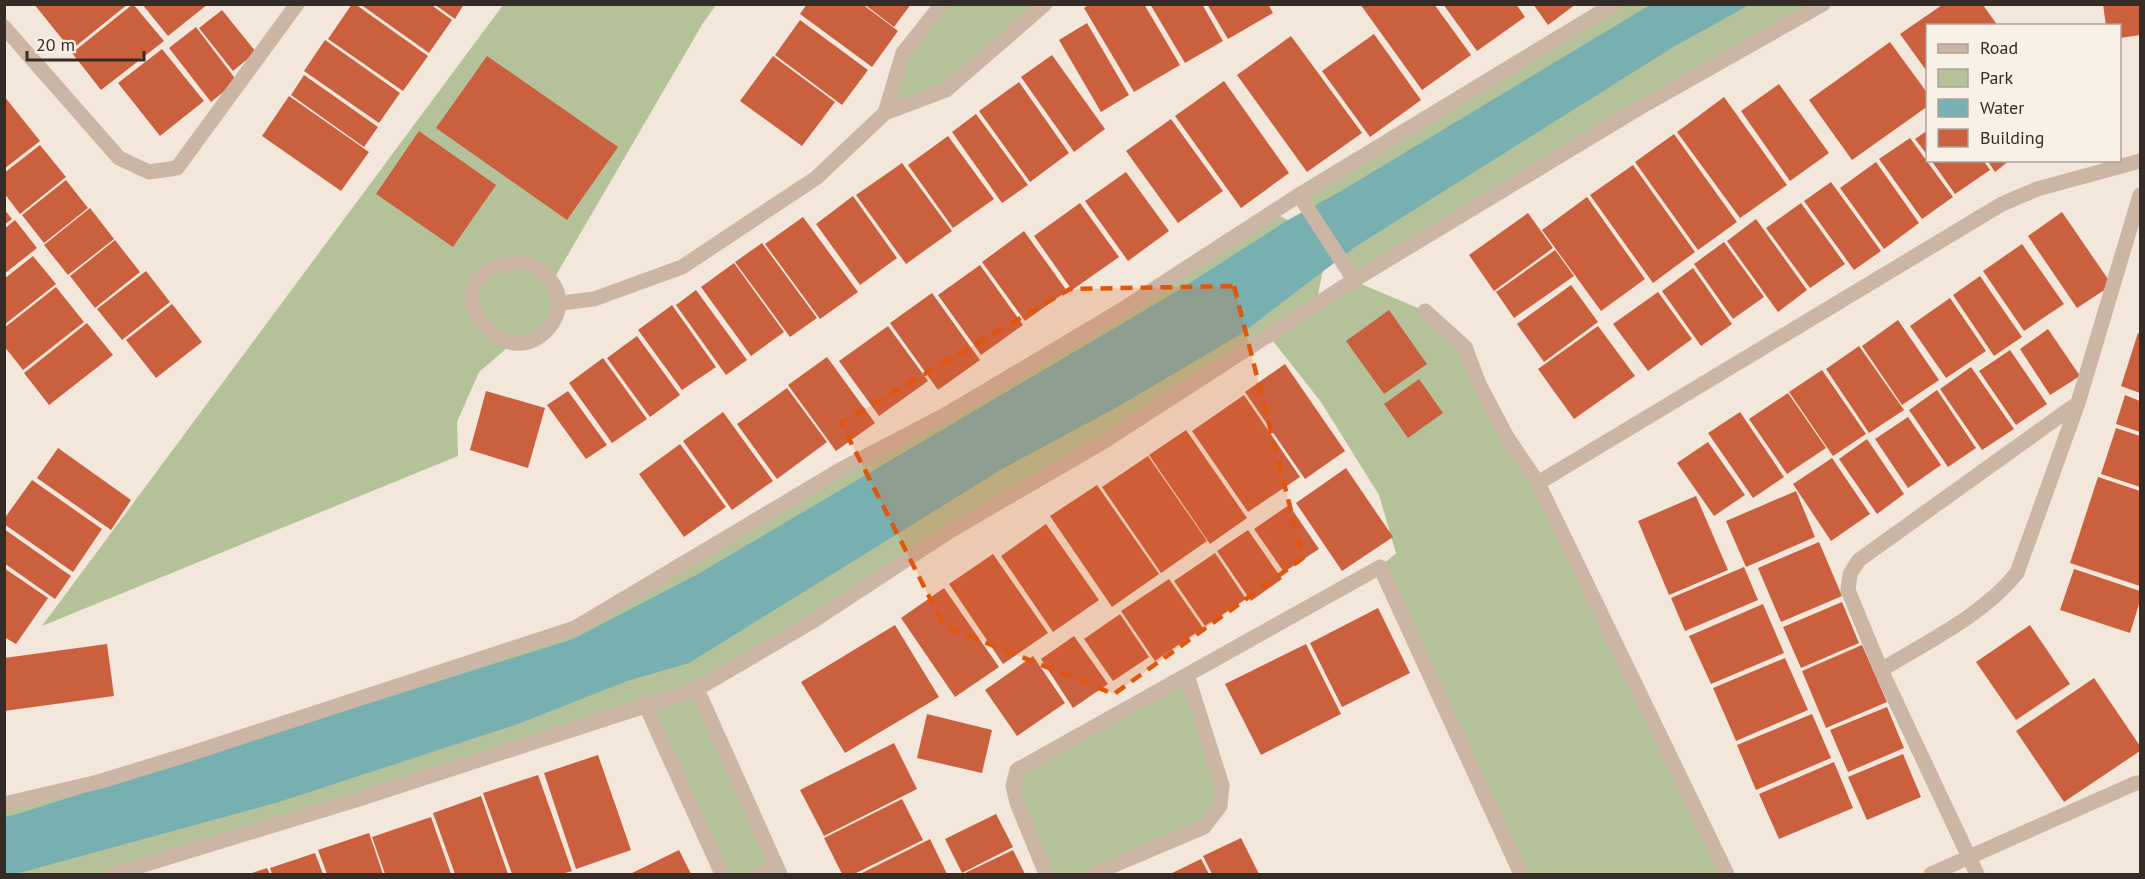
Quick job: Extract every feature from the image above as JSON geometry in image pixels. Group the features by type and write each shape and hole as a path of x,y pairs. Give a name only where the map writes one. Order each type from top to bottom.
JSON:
{"street":[{"path":"885,113 903,53 942,4"},
{"path":"561,303 594,299 682,267 816,178 885,113 946,90 1045,4"},
{"path":"4,804 98,782 575,628 840,470 945,415 1117,313 1299,195 1614,4"},
{"path":"114,874 435,775 645,704 698,689 813,621 950,531 1103,442 1354,280 1639,108 1823,4"},
{"path":"4,27 119,158 149,172 177,168 292,7"},
{"path":"1538,483 2002,204 2037,189 2140,161"},
{"path":"1299,195 1354,280"},
{"path":"1881,670 1985,606 2017,573 2078,404 2140,195"},
{"path":"519,262 542,269 557,289 561,303 555,320 542,336 513,344 498,336 479,320 472,298 476,279 493,267 519,262"},
{"path":"1425,311 1465,347 1479,384 1507,437 1538,483 1727,874"},
{"path":"1977,874 1881,670 1848,590 1850,574 1859,560 2078,404"},
{"path":"1047,874 1012,786 1017,770 1380,567 1521,874"},
{"path":"1093,874 1204,827 1220,806 1222,786 1187,675"},
{"path":"698,689 778,871 761,874"},
{"path":"645,704 722,874"},
{"path":"1931,874 2140,783"}],"highlighted area":[{"path":"1234,286 1303,558 1114,694 944,626 841,423 1070,289"}],"green space":[{"path":"503,5 716,5 703,23 552,282 555,320 513,343 479,372 457,422 458,456 42,626"},
{"path":"942,5 1045,5 946,90 885,113 903,53"},
{"path":"1614,5 1823,5 1354,281 1425,311 1465,347 1507,437 1726,874 1521,874 1380,567 1396,553 1379,495 1321,402 1269,336 698,689 780,874 722,874 645,704 114,874 5,874 5,804 575,628 1271,212 1288,220 1323,270 1316,304 1354,280 1299,195"},
{"path":"1187,675 1222,785 1204,827 1093,874 1046,874 1017,803 1017,770"}],"water":[{"path":"1650,5 1749,5 1675,46 1355,247 1241,334 1119,406 1002,469 689,663 627,681 518,724 282,801 23,872 5,874 5,817 573,639 698,574 1174,293 1288,220 1336,194"}],"building":[{"path":"34,4 128,4 71,50"},
{"path":"133,4 164,41 101,90 72,53"},
{"path":"142,4 208,4 168,36"},
{"path":"352,4 428,56 403,91 328,39"},
{"path":"360,4 430,4 452,20 429,53"},
{"path":"434,4 464,4 455,19"},
{"path":"807,4 862,4 898,31 872,67 800,14"},
{"path":"864,4 911,4 894,27"},
{"path":"1090,4 1144,4 1180,65 1134,92 1084,8"},
{"path":"1150,4 1202,4 1223,41 1185,63"},
{"path":"1207,4 1268,4 1273,13 1228,39"},
{"path":"1360,4 1434,4 1471,55 1422,90"},
{"path":"1443,4 1516,4 1525,17 1477,51"},
{"path":"1533,4 1576,4 1548,25"},
{"path":"2103,4 2140,4 2140,35 2121,38 2121,24 2106,24"},
{"path":"1942,5 1983,5 1997,24 1926,24 1926,70 1900,34"},
{"path":"222,10 256,52 233,71 199,28"},
{"path":"800,20 868,70 842,105 775,55"},
{"path":"1087,23 1129,95 1101,112 1059,40"},
{"path":"196,27 237,81 211,102 169,48"},
{"path":"1374,34 1421,100 1370,137 1322,71"},
{"path":"1291,36 1362,133 1307,172 1237,75"},
{"path":"325,40 400,93 379,123 304,71"},
{"path":"1890,42 1926,91 1926,107 1852,160 1809,100"},
{"path":"162,49 204,101 160,136 118,83"},
{"path":"1052,55 1105,129 1074,152 1021,77"},
{"path":"487,56 618,147 567,220 436,128"},
{"path":"773,56 835,102 802,146 740,101"},
{"path":"304,75 378,127 364,147 291,95"},
{"path":"1224,81 1289,173 1241,208 1175,116"},
{"path":"1019,82 1069,153 1030,182 979,111"},
{"path":"1779,84 1829,153 1790,181 1741,111"},
{"path":"4,96 40,141 4,169"},
{"path":"289,96 369,152 341,191 262,136"},
{"path":"1724,97 1787,185 1740,218 1677,132"},
{"path":"976,114 1028,185 1002,203 952,132"},
{"path":"1171,119 1223,191 1178,223 1126,151"},
{"path":"419,131 496,185 453,247 376,194"},
{"path":"1926,131 1926,153 1915,139"},
{"path":"1674,134 1737,222 1698,250 1635,162"},
{"path":"948,136 994,199 953,228 908,165"},
{"path":"1910,138 1953,197 1922,219 1879,159"},
{"path":"40,145 66,177 20,214 4,193 4,173"},
{"path":"1876,162 1919,223 1884,249 1840,188"},
{"path":"1932,162 1984,162 1990,170 1955,194"},
{"path":"1988,162 2008,162 1995,172"},
{"path":"902,163 952,231 906,264 856,195"},
{"path":"1633,165 1695,252 1653,283 1590,195"},
{"path":"1126,172 1169,231 1128,261 1085,201"},
{"path":"66,180 88,208 44,243 22,215"},
{"path":"1831,182 1881,251 1854,270 1804,201"},
{"path":"853,196 897,258 860,285 816,224"},
{"path":"1587,197 1645,279 1601,311 1542,230"},
{"path":"1080,203 1119,257 1072,290 1034,236"},
{"path":"1801,203 1845,264 1810,288 1766,228"},
{"path":"90,208 114,239 68,275 44,245"},
{"path":"4,209 12,219 4,225"},
{"path":"2062,212 2112,285 2077,308 2028,236"},
{"path":"1528,213 1553,248 1494,291 1469,255"},
{"path":"803,217 858,292 820,319 765,244"},
{"path":"1756,219 1807,290 1778,312 1727,241"},
{"path":"15,220 37,248 4,274 4,229"},
{"path":"1024,231 1067,291 1025,321 982,262"},
{"path":"115,240 140,272 95,308 70,276"},
{"path":"1724,242 1764,297 1733,319 1694,264"},
{"path":"762,243 817,318 790,337 735,262"},
{"path":"2022,244 2064,304 2024,331 1983,271"},
{"path":"1555,250 1574,276 1514,318 1496,292"},
{"path":"33,256 56,284 4,325 4,279"},
{"path":"734,263 784,332 751,356 701,287"},
{"path":"980,265 1023,325 981,355 938,295"},
{"path":"1693,268 1732,324 1701,346 1662,291"},
{"path":"146,271 170,302 122,340 97,309"},
{"path":"1980,276 2022,337 1994,356 1953,295"},
{"path":"1571,285 1598,322 1544,362 1517,324"},
{"path":"56,287 84,322 23,370 4,346 4,328"},
{"path":"696,290 747,360 726,375 676,305"},
{"path":"1658,292 1692,339 1648,371 1613,324"},
{"path":"932,293 980,360 938,390 890,323"},
{"path":"1950,298 1986,351 1946,378 1910,326"},
{"path":"172,304 202,342 156,378 126,340"},
{"path":"672,305 716,367 682,390 638,330"},
{"path":"1389,310 1427,364 1384,394 1346,341"},
{"path":"1898,320 1939,380 1902,405 1862,346"},
{"path":"87,323 113,355 49,405 24,373"},
{"path":"888,326 928,381 879,416 839,361"},
{"path":"1598,326 1635,376 1574,419 1538,369"},
{"path":"2048,329 2080,376 2050,395 2020,349"},
{"path":"2138,333 2140,334 2140,393 2121,386"},
{"path":"637,336 680,395 650,417 607,358"},
{"path":"1859,346 1904,410 1869,433 1826,369"},
{"path":"2010,350 2047,404 2016,425 1979,371"},
{"path":"827,357 875,423 836,451 788,385"},
{"path":"603,358 647,419 612,443 569,383"},
{"path":"1285,364 1345,451 1305,479 1245,392"},
{"path":"1971,367 2014,429 1982,450 1940,389"},
{"path":"1822,370 1866,434 1833,456 1789,392"},
{"path":"1419,379 1443,413 1408,438 1384,404"},
{"path":"787,388 827,442 777,479 737,424"},
{"path":"1937,390 1976,448 1948,467 1909,410"},
{"path":"486,391 545,408 528,468 470,450"},
{"path":"568,391 607,445 586,459 547,405"},
{"path":"1788,393 1826,448 1787,474 1749,419"},
{"path":"1244,395 1300,477 1248,512 1192,431"},
{"path":"2125,395 2140,401 2140,432 2116,424"},
{"path":"723,412 773,481 732,510 683,441"},
{"path":"1740,412 1784,477 1753,498 1708,433"},
{"path":"1908,417 1941,465 1908,488 1875,439"},
{"path":"2116,428 2140,436 2140,487 2101,474"},
{"path":"1186,430 1247,518 1210,544 1149,455"},
{"path":"1867,439 1904,494 1877,514 1839,459"},
{"path":"1708,442 1745,495 1714,516 1677,463"},
{"path":"680,444 726,507 684,537 639,474"},
{"path":"58,448 131,500 111,530 37,478"},
{"path":"1148,456 1207,541 1161,573 1102,487"},
{"path":"1832,458 1870,514 1831,541 1793,484"},
{"path":"1346,468 1393,537 1342,571 1296,503"},
{"path":"2098,477 2140,491 2140,586 2070,563"},
{"path":"32,480 102,529 73,572 4,524 4,519"},
{"path":"1097,485 1159,574 1112,607 1050,516"},
{"path":"1796,491 1815,537 1746,567 1726,521"},
{"path":"1696,496 1728,570 1669,595 1638,521"},
{"path":"1289,505 1319,549 1284,572 1254,529"},
{"path":"1046,524 1099,600 1053,632 1001,556"},
{"path":"4,529 71,576 55,599 4,563"},
{"path":"1248,530 1282,579 1251,601 1217,551"},
{"path":"1819,542 1842,596 1781,622 1758,568"},
{"path":"1215,553 1246,599 1205,626 1174,581"},
{"path":"993,554 1048,633 1003,664 949,584"},
{"path":"1744,567 1758,600 1685,631 1671,598"},
{"path":"4,568 48,598 16,644 4,637"},
{"path":"2074,569 2140,591 2140,601 2130,633 2060,610"},
{"path":"1169,579 1203,628 1155,661 1121,611"},
{"path":"944,588 999,667 955,697 901,618"},
{"path":"1842,602 1859,643 1801,668 1783,627"},
{"path":"1763,604 1784,653 1711,684 1689,636"},
{"path":"1378,608 1410,673 1342,707 1310,643"},
{"path":"1120,614 1149,657 1113,681 1084,639"},
{"path":"895,625 939,697 845,753 801,682"},
{"path":"2030,625 2070,684 2016,720 1976,662"},
{"path":"1074,636 1108,684 1073,708 1041,659"},
{"path":"107,644 114,696 4,711 4,658"},
{"path":"1306,644 1341,714 1261,755 1225,684"},
{"path":"1862,645 1887,702 1826,728 1802,671"},
{"path":"1033,656 1065,703 1017,736 985,690"},
{"path":"1785,658 1808,710 1736,741 1713,688"},
{"path":"2094,678 2140,746 2140,751 2064,802 2016,731"},
{"path":"1887,707 1904,748 1848,772 1830,730"},
{"path":"927,714 992,730 982,773 917,758"},
{"path":"1812,714 1831,758 1756,790 1737,745"},
{"path":"894,743 917,789 824,836 800,790"},
{"path":"1903,754 1921,797 1867,820 1848,777"},
{"path":"598,755 631,850 576,869 544,773"},
{"path":"1834,762 1853,808 1779,839 1759,794"},
{"path":"538,775 572,871 562,874 512,874 483,793"},
{"path":"481,796 508,874 455,874 433,813"},
{"path":"902,799 923,840 854,874 842,874 824,838"},
{"path":"996,814 1013,847 962,873 945,839"},
{"path":"431,817 451,874 385,874 372,837"},
{"path":"369,833 383,874 327,874 318,850"},
{"path":"1241,838 1259,874 1212,874 1203,856"},
{"path":"930,839 947,874 860,874"},
{"path":"679,850 691,874 630,874"},
{"path":"1013,850 1025,874 963,874"},
{"path":"315,853 323,874 272,874 270,868"},
{"path":"1201,859 1209,874 1170,874"},
{"path":"267,868 270,874 249,874"}]}
